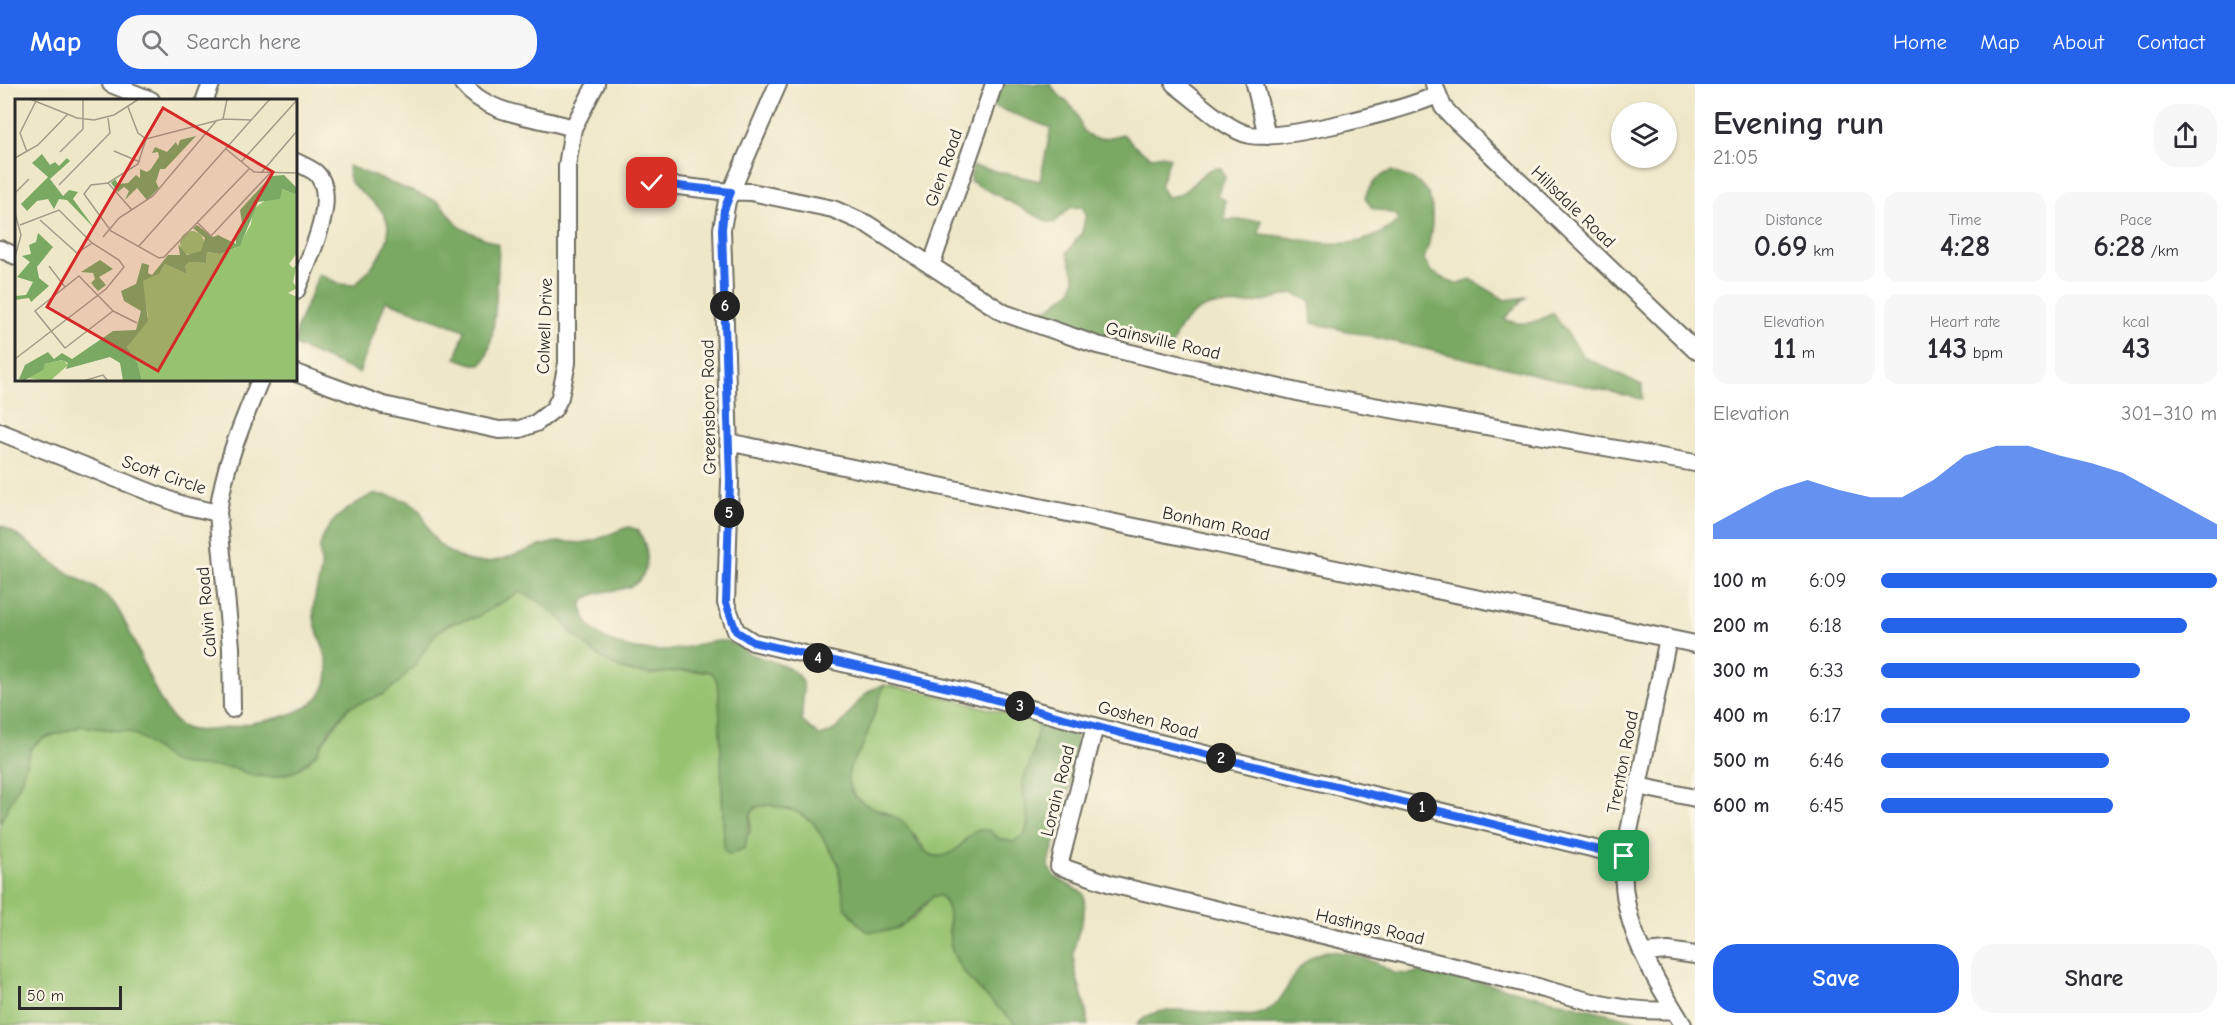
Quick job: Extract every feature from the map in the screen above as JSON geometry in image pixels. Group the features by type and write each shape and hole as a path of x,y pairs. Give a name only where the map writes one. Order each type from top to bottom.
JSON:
{"street":[{"path":"111,84 149,99"},
{"path":"205,99 211,84"},
{"path":"462,84 487,105 573,129"},
{"name":"Colwell Drive","path":"297,373 383,405 500,430 520,429 536,423 554,409 560,397 567,363 567,166 573,129 596,84"},
{"name":"Greensboro Road","path":"736,631 726,603 729,513 722,229 724,210 778,84"},
{"name":"Glen Road","path":"932,266 994,84"},
{"path":"1174,84 1226,123 1248,135 1268,136 1295,133 1388,111 1435,89"},
{"path":"1255,84 1268,136"},
{"name":"Hillsdale Road","path":"1435,89 1443,107 1456,121 1695,350"},
{"path":"297,163 316,173 323,185 326,198 322,221 297,288"},
{"name":"Gainsville Road","path":"652,183 731,192 762,193 833,209 867,224 1004,313 1098,345 1306,394 1695,463"},
{"path":"0,249 15,256"},
{"name":"Scott Circle","path":"0,432 182,505 218,513 222,484 233,447 260,381"},
{"name":"Bonham Road","path":"728,442 1695,644"},
{"name":"Calvin Road","path":"218,513 231,647 232,709"},
{"name":"Goshen Road","path":"736,631 753,642 966,692 1624,856"},
{"name":"Trenton Road","path":"1668,638 1624,856 1623,899 1643,953 1679,1018"},
{"name":"Lorain Road","path":"1059,866 1095,726"},
{"path":"1638,786 1695,798"},
{"name":"Hastings Road","path":"1059,866 1111,884 1530,985 1582,1000 1679,1018"},
{"path":"1643,953 1668,951 1695,955"}],"green space":[{"path":"1001,84 1050,84 1075,110 1081,126 1089,136 1100,139 1123,134 1138,149 1152,157 1163,155 1170,158 1160,186 1167,197 1184,191 1207,171 1221,168 1225,178 1217,196 1225,200 1225,220 1261,220 1259,234 1331,243 1364,240 1381,233 1398,221 1397,215 1372,208 1365,198 1372,184 1391,171 1413,180 1425,189 1431,204 1431,233 1424,259 1430,271 1455,284 1471,279 1505,300 1526,297 1504,319 1517,323 1529,323 1553,313 1584,357 1642,385 1642,399 1312,323 1310,301 1293,293 1259,302 1207,307 1185,322 1175,336 1171,352 1047,323 1009,303 1035,310 1050,307 1072,290 1075,277 1067,253 1082,232 1086,214 1082,207 1070,208 1054,223 1048,222 970,181 973,166 1040,181 1051,128 993,106"},
{"path":"348,166 439,202 461,228 499,245 493,327 487,356 482,363 473,364 456,358 465,330 386,301 359,373 297,346 297,328 319,274 340,284 355,285 377,260 387,240 386,219 380,209 349,180"},
{"path":"373,494 410,502 418,508 438,543 465,560 479,562 506,558 545,544 592,541 629,527 638,530 646,550 645,570 633,585 598,593 582,603 585,617 592,628 602,637 614,643 642,650 670,650 727,641 749,653 784,666 802,680 804,688 802,721 819,736 830,733 838,727 865,695 884,685 863,745 850,769 849,787 860,801 902,821 925,851 930,854 942,856 948,854 958,848 976,830 989,830 998,838 1013,842 1025,834 1028,822 1022,783 1032,758 1039,722 1057,725 1076,736 1077,756 1062,821 1048,864 1055,877 1083,893 1084,908 1075,944 1074,961 1088,1025 1017,1025 978,989 961,968 951,946 948,909 941,896 933,896 910,919 897,928 878,932 865,931 845,907 838,863 813,822 795,811 769,805 756,807 751,814 745,848 730,855 724,850 719,692 716,678 711,672 643,673 620,668 591,650 547,607 519,592 477,617 449,624 435,634 414,666 398,683 382,695 349,707 330,730 317,753 296,771 273,777 252,776 235,768 185,765 172,762 139,736 129,732 82,726 44,738 31,748 20,783 0,823 0,525 110,599 123,618 164,706 173,719 183,727 200,731 237,726 292,714 312,703 320,695 328,675 326,657 314,616 314,603 321,570 320,547 327,529 340,515"},
{"path":"519,592 547,606 561,618 572,635 650,675 676,671 711,672 716,678 719,692 724,850 750,833 751,814 756,807 769,805 795,811 813,822 838,863 841,889 913,919 933,896 941,896 948,908 950,936 962,962 987,995 1017,1025 0,1025 0,823 20,783 31,748 44,738 82,726 129,732 139,736 172,762 235,768 252,776 287,774 308,763 349,707 362,701 414,666 435,634 449,624 477,617"},
{"path":"884,685 925,692 1039,722 1032,758 1022,783 1028,822 1025,834 1013,842 998,838 989,830 965,839 958,849 946,856 935,856 927,853 913,833 885,812 867,806 855,796 847,780 851,763 862,747"},
{"path":"1327,951 1348,953 1377,963 1393,973 1408,974 1428,971 1453,975 1654,1025 1137,1025 1147,1016 1161,1011 1192,1011 1241,1016 1254,1015 1267,1010 1283,994 1302,965"}],"route":[{"path":"652,183 731,192 724,210 722,229 730,481 726,603 732,625 741,636 753,642 966,692 1139,738 1624,856"}]}
